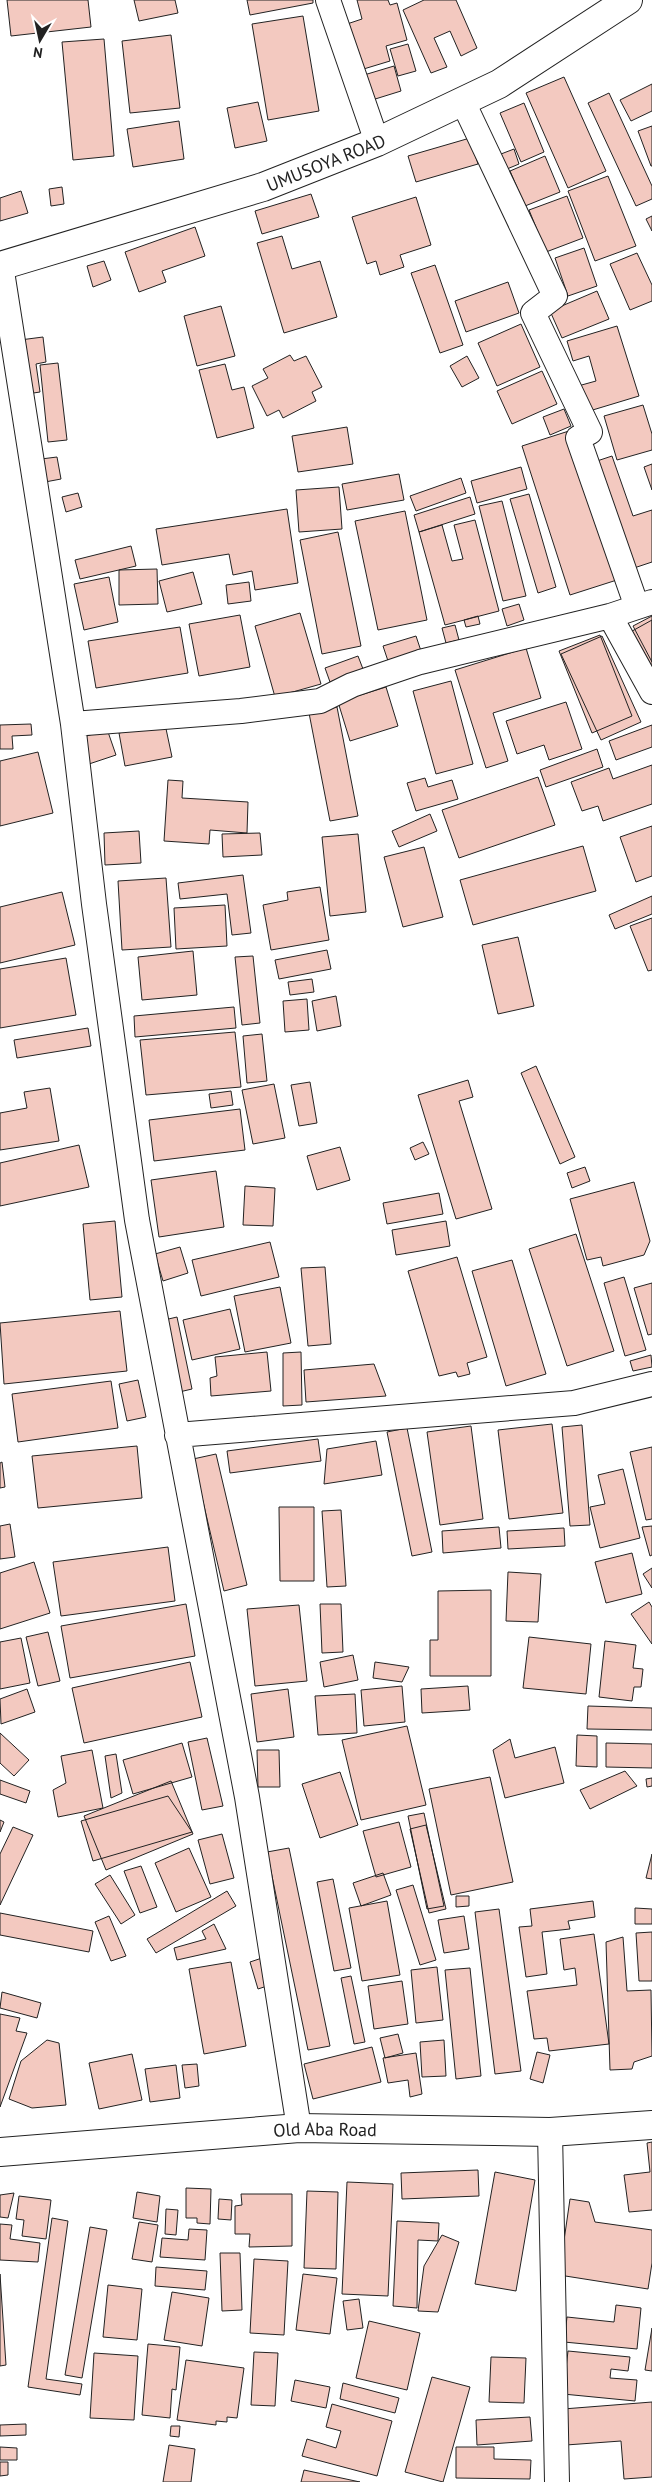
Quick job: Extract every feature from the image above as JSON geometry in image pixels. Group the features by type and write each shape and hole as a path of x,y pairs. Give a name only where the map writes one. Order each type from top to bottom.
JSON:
{"main road":[{"name":"UMUSOYA ROAD","path":"1,266 263,187 377,142 499,84 628,0"},
{"name":"Old Aba Road","path":"0,2152 299,2128 550,2132 652,2125"}],"street":[{"path":"328,0 377,142"},
{"path":"73,724 241,711 320,701 352,685 420,662 610,616 644,605 578,438 590,432 533,313 555,296 463,102"},
{"path":"1,266 73,724 94,904 137,1220 247,1797 299,2128"},
{"path":"610,616 652,692"},
{"path":"177,1435 574,1403 652,1384"},
{"path":"550,2132 557,2482"}],"building":[{"path":"7,0 88,0 91,27 11,36"},
{"path":"134,0 175,0 178,13 139,21"},
{"path":"247,0 313,0 313,3 250,15"},
{"path":"357,0 388,0 390,5 397,3 407,40 386,46 390,61 357,71 344,25 362,19"},
{"path":"424,0 456,0 477,48 461,56 450,31 434,38 447,67 431,73 403,10"},
{"path":"303,16 319,111 268,120 252,24"},
{"path":"171,35 180,108 130,113 122,41"},
{"path":"104,39 114,156 73,160 62,42"},
{"path":"408,44 416,71 398,76 390,49"},
{"path":"394,66 401,91 372,100 364,75"},
{"path":"564,77 606,171 568,188 526,93"},
{"path":"652,84 652,111 631,121 620,100"},
{"path":"609,93 652,186 652,199 636,206 588,103"},
{"path":"258,102 267,141 235,148 227,108"},
{"path":"524,103 544,152 521,162 500,113"},
{"path":"179,121 184,159 133,167 127,129"},
{"path":"652,126 652,166 651,166 638,131"},
{"path":"470,138 478,164 416,182 408,156"},
{"path":"514,149 519,164 507,169 501,154"},
{"path":"545,156 560,192 525,206 510,171"},
{"path":"608,176 636,246 595,261 568,191"},
{"path":"62,187 64,204 51,206 49,189"},
{"path":"21,191 28,213 0,221 0,198"},
{"path":"311,194 319,217 262,234 255,211"},
{"path":"567,196 583,238 546,252 529,210"},
{"path":"416,197 431,245 400,255 404,267 380,275 376,261 367,264 352,217"},
{"path":"652,216 652,231 646,219"},
{"path":"195,227 205,256 162,271 166,282 139,292 125,252"},
{"path":"282,236 292,269 320,261 337,317 284,333 257,243"},
{"path":"584,248 597,286 568,296 555,258"},
{"path":"637,253 652,285 652,301 630,310 610,264"},
{"path":"104,261 111,280 93,287 87,266"},
{"path":"435,265 463,345 440,353 411,273"},
{"path":"508,282 519,313 466,332 455,301"},
{"path":"597,291 609,319 562,338 550,311"},
{"path":"221,306 235,356 197,366 184,316"},
{"path":"521,324 540,367 497,386 478,343"},
{"path":"617,326 639,396 586,412 578,386 596,381 589,356 573,361 567,341"},
{"path":"43,337 46,362 36,364 40,392 27,394 20,340"},
{"path":"290,355 294,361 306,356 322,387 312,392 316,401 283,418 279,410 267,416 252,386 268,378 263,369"},
{"path":"467,356 479,378 462,387 450,366"},
{"path":"58,363 67,440 48,442 40,365"},
{"path":"225,364 232,390 244,387 254,428 217,438 199,370"},
{"path":"542,371 557,404 512,424 497,391"},
{"path":"643,405 652,434 652,450 617,460 604,416"},
{"path":"564,409 571,426 550,435 543,417"},
{"path":"347,427 353,464 298,472 292,436"},
{"path":"572,430 620,579 570,595 522,446"},
{"path":"612,456 633,516 652,510 652,562 628,570 591,463"},
{"path":"57,457 61,479 45,482 41,459"},
{"path":"652,464 652,490 644,467"},
{"path":"521,467 527,489 477,503 471,481"},
{"path":"399,474 404,500 347,510 342,484"},
{"path":"461,478 466,493 416,511 410,496"},
{"path":"339,487 342,529 299,532 296,490"},
{"path":"78,493 82,507 66,512 62,497"},
{"path":"529,494 556,587 538,593 510,499"},
{"path":"470,497 475,514 419,532 414,515"},
{"path":"502,501 526,596 503,601 479,506"},
{"path":"287,509 298,583 255,590 252,571 233,575 229,554 162,565 156,529"},
{"path":"405,511 427,620 378,630 355,521"},
{"path":"475,520 499,611 445,625 419,532 442,525 452,561 463,559 454,525"},
{"path":"338,532 361,646 322,654 300,540"},
{"path":"131,546 136,566 80,579 75,560"},
{"path":"157,569 158,604 119,605 119,570"},
{"path":"193,572 202,604 167,612 159,581"},
{"path":"109,577 118,622 84,630 74,584"},
{"path":"249,582 251,601 228,604 226,585"},
{"path":"519,604 524,620 507,626 502,609"},
{"path":"300,613 321,684 275,697 255,626"},
{"path":"240,615 250,667 199,676 189,624"},
{"path":"478,616 480,624 466,627 464,620"},
{"path":"652,616 652,662 633,626"},
{"path":"652,620 652,681 625,635"},
{"path":"455,625 459,640 446,643 442,628"},
{"path":"180,627 188,673 96,688 88,641"},
{"path":"600,635 632,716 592,733 559,651"},
{"path":"416,636 421,651 388,661 383,646"},
{"path":"602,636 641,722 601,740 561,654"},
{"path":"526,648 541,698 493,713 508,761 486,768 455,670"},
{"path":"358,656 363,669 330,682 325,668"},
{"path":"451,681 473,764 436,774 413,691"},
{"path":"386,687 398,726 350,741 338,702"},
{"path":"566,702 582,749 549,760 544,745 517,754 506,721"},
{"path":"337,707 358,816 330,821 309,713"},
{"path":"31,724 32,735 12,736 13,749 0,749 0,725"},
{"path":"165,724 172,757 125,766 119,733"},
{"path":"652,725 652,747 616,760 609,741"},
{"path":"107,729 116,755 89,764 81,738"},
{"path":"597,749 603,767 546,787 540,770"},
{"path":"38,752 53,813 0,826 0,761"},
{"path":"652,765 652,804 603,821 598,806 582,811 571,782 609,768 613,779"},
{"path":"538,777 555,825 459,858 442,810"},
{"path":"425,778 428,787 452,780 458,799 416,811 407,783"},
{"path":"168,780 183,781 182,798 248,802 247,833 210,830 209,844 164,841"},
{"path":"430,814 437,831 399,847 392,831"},
{"path":"652,826 652,876 636,882 620,837"},
{"path":"139,831 141,863 105,865 104,833"},
{"path":"260,833 262,855 223,857 222,834"},
{"path":"358,834 366,912 330,916 322,837"},
{"path":"583,846 596,891 473,925 460,880"},
{"path":"424,847 443,917 403,927 384,857"},
{"path":"243,875 251,933 232,935 227,894 180,899 178,883"},
{"path":"166,878 171,947 122,950 118,881"},
{"path":"320,887 329,940 271,950 263,905 288,900 287,892"},
{"path":"62,892 75,945 0,963 0,907"},
{"path":"652,896 652,914 615,929 609,915"},
{"path":"225,905 227,946 176,949 174,908"},
{"path":"652,918 652,970 648,971 630,926"},
{"path":"518,937 534,1006 498,1014 482,945"},
{"path":"327,950 331,969 279,979 275,960"},
{"path":"193,951 197,995 142,1000 138,957"},
{"path":"253,956 260,1023 242,1025 235,957"},
{"path":"66,958 76,1015 0,1028 0,969"},
{"path":"312,979 314,992 290,995 288,982"},
{"path":"336,996 341,1026 317,1031 312,1001"},
{"path":"307,999 309,1030 285,1032 283,1001"},
{"path":"234,1007 236,1028 135,1037 134,1016"},
{"path":"88,1028 91,1046 17,1058 14,1040"},
{"path":"235,1032 241,1087 146,1095 140,1040"},
{"path":"262,1034 267,1081 247,1083 243,1036"},
{"path":"536,1066 575,1157 560,1164 521,1073"},
{"path":"468,1080 473,1097 459,1101 492,1209 456,1219 418,1095"},
{"path":"310,1082 317,1123 299,1126 291,1085"},
{"path":"274,1084 285,1138 253,1144 242,1090"},
{"path":"50,1088 59,1141 0,1150 0,1113 27,1108 24,1092"},
{"path":"231,1091 233,1105 211,1108 209,1094"},
{"path":"240,1109 245,1150 154,1161 149,1120"},
{"path":"423,1142 429,1154 415,1160 410,1148"},
{"path":"79,1145 89,1187 0,1206 0,1163"},
{"path":"340,1147 350,1180 317,1190 307,1156"},
{"path":"585,1167 590,1181 572,1188 567,1173"},
{"path":"216,1171 224,1227 159,1237 151,1180"},
{"path":"634,1182 650,1241 644,1255 603,1266 601,1257 587,1260 570,1199"},
{"path":"245,1186 275,1188 273,1226 243,1225"},
{"path":"439,1193 443,1214 387,1224 383,1203"},
{"path":"115,1221 122,1297 90,1300 83,1224"},
{"path":"446,1221 450,1246 396,1255 392,1230"},
{"path":"576,1234 614,1351 567,1366 529,1249"},
{"path":"270,1242 279,1277 201,1296 192,1260"},
{"path":"180,1247 188,1273 163,1281 155,1254"},
{"path":"457,1257 487,1357 467,1363 470,1374 458,1377 456,1372 439,1376 408,1271"},
{"path":"512,1260 546,1374 506,1386 472,1271"},
{"path":"325,1267 331,1344 308,1346 301,1268"},
{"path":"624,1277 646,1350 625,1356 604,1283"},
{"path":"652,1283 652,1334 648,1335 634,1288"},
{"path":"280,1287 291,1343 245,1352 234,1296"},
{"path":"230,1309 240,1349 192,1360 183,1320"},
{"path":"120,1311 127,1371 4,1384 0,1323"},
{"path":"177,1317 192,1389 175,1393 160,1321"},
{"path":"267,1352 271,1391 211,1396 210,1378 217,1376 215,1357"},
{"path":"301,1352 302,1405 283,1406 283,1353"},
{"path":"651,1355 652,1367 633,1371 630,1361"},
{"path":"374,1364 386,1396 306,1402 304,1370"},
{"path":"138,1380 146,1417 127,1421 119,1384"},
{"path":"111,1381 118,1428 18,1442 12,1394"},
{"path":"552,1424 563,1513 509,1519 498,1430"},
{"path":"582,1425 590,1525 570,1526 562,1427"},
{"path":"471,1426 483,1519 440,1525 427,1432"},
{"path":"407,1428 432,1552 412,1556 387,1432"},
{"path":"318,1439 321,1461 230,1473 227,1451"},
{"path":"376,1441 382,1475 324,1484 327,1449"},
{"path":"137,1446 142,1498 38,1508 32,1456"},
{"path":"652,1447 652,1519 646,1520 630,1452"},
{"path":"216,1454 247,1585 224,1591 193,1459"},
{"path":"2,1462 5,1487 0,1488 0,1463"},
{"path":"623,1469 640,1538 600,1548 590,1507 605,1504 598,1475"},
{"path":"279,1507 314,1507 314,1581 280,1581"},
{"path":"341,1510 346,1586 327,1587 322,1511"},
{"path":"10,1524 15,1557 0,1559 0,1526"},
{"path":"652,1526 652,1555 650,1556 642,1527"},
{"path":"499,1527 501,1548 443,1553 442,1531"},
{"path":"564,1528 565,1546 508,1549 507,1531"},
{"path":"168,1547 175,1601 61,1616 53,1562"},
{"path":"632,1553 642,1594 606,1603 595,1562"},
{"path":"34,1562 50,1613 0,1629 0,1573"},
{"path":"652,1568 652,1588 643,1574"},
{"path":"508,1572 541,1574 538,1622 506,1621"},
{"path":"491,1590 491,1676 430,1676 430,1640 438,1640 438,1591"},
{"path":"649,1602 652,1607 652,1644 631,1614"},
{"path":"186,1604 195,1656 70,1678 61,1626"},
{"path":"320,1604 341,1604 343,1652 322,1653"},
{"path":"299,1605 307,1681 255,1686 247,1609"},
{"path":"48,1632 60,1681 38,1686 26,1637"},
{"path":"529,1637 591,1644 586,1694 523,1688"},
{"path":"21,1638 30,1683 0,1689 0,1642"},
{"path":"605,1641 636,1645 633,1668 643,1669 641,1687 634,1687 632,1701 599,1697"},
{"path":"353,1655 358,1680 324,1687 320,1662"},
{"path":"190,1662 202,1717 84,1743 72,1688"},
{"path":"375,1662 409,1667 402,1682 373,1678"},
{"path":"402,1686 405,1722 364,1726 361,1690"},
{"path":"468,1686 470,1710 422,1713 421,1689"},
{"path":"27,1689 35,1712 1,1724 0,1699"},
{"path":"288,1689 294,1737 257,1742 251,1694"},
{"path":"355,1694 357,1733 318,1735 315,1696"},
{"path":"588,1706 652,1708 652,1730 587,1729"},
{"path":"407,1726 426,1805 361,1820 342,1740"},
{"path":"0,1733 29,1760 14,1776 0,1763"},
{"path":"577,1735 597,1736 597,1767 576,1766"},
{"path":"207,1738 223,1806 202,1810 188,1742"},
{"path":"510,1739 515,1758 555,1747 564,1783 505,1798 493,1750"},
{"path":"182,1743 192,1777 133,1794 123,1760"},
{"path":"606,1743 652,1744 652,1768 606,1767"},
{"path":"92,1750 103,1808 58,1817 53,1790 66,1783 61,1756"},
{"path":"257,1750 279,1750 280,1787 258,1787"},
{"path":"116,1754 122,1793 111,1798 105,1756"},
{"path":"625,1771 637,1786 590,1809 580,1790"},
{"path":"340,1772 358,1825 320,1838 302,1784"},
{"path":"490,1777 513,1882 451,1895 429,1789"},
{"path":"652,1778 652,1786 647,1787 646,1779"},
{"path":"0,1780 30,1791 26,1803 0,1794"},
{"path":"171,1781 193,1834 106,1870 84,1816"},
{"path":"168,1796 192,1832 93,1861 81,1821"},
{"path":"424,1813 444,1906 427,1909 408,1816"},
{"path":"0,1820 4,1822 0,1832"},
{"path":"399,1822 411,1867 376,1877 363,1831"},
{"path":"426,1825 446,1909 429,1913 410,1829"},
{"path":"13,1827 33,1835 0,1905 0,1854"},
{"path":"222,1834 234,1878 210,1884 198,1840"},
{"path":"189,1848 211,1897 176,1912 155,1863"},
{"path":"289,1848 330,2046 308,2050 267,1852"},
{"path":"652,1854 652,1879 646,1878"},
{"path":"141,1866 157,1907 140,1913 124,1871"},
{"path":"383,1873 391,1895 361,1906 353,1883"},
{"path":"110,1875 135,1915 121,1924 95,1884"},
{"path":"333,1879 351,1968 334,1971 317,1882"},
{"path":"413,1885 436,1960 420,1965 396,1890"},
{"path":"227,1891 236,1906 156,1953 147,1939"},
{"path":"456,1896 469,1896 469,1906 456,1907"},
{"path":"387,1901 400,1975 362,1981 349,1908"},
{"path":"593,1901 595,1917 568,1921 570,1929 542,1932 547,1974 526,1977 519,1927 532,1926 530,1909"},
{"path":"635,1908 652,1909 652,1924 635,1924"},
{"path":"499,1909 521,2071 495,2074 475,1912"},
{"path":"0,1913 93,1931 89,1952 0,1935"},
{"path":"109,1916 126,1956 111,1961 95,1922"},
{"path":"464,1916 469,1949 444,1953 438,1920"},
{"path":"214,1924 226,1949 177,1960 174,1948 206,1939 202,1931"},
{"path":"652,1932 652,1981 639,1981 636,1933"},
{"path":"594,1934 609,2044 549,2051 547,2038 534,2039 527,1991 577,1985 575,1968 564,1970 560,1939"},
{"path":"623,1937 627,1991 651,1990 652,2056 634,2062 632,2069 610,2070 606,1942"},
{"path":"262,1958 270,1985 258,1989 250,1962"},
{"path":"231,1962 246,2046 204,2054 189,1969"},
{"path":"437,1967 443,2020 416,2023 411,1970"},
{"path":"470,1968 481,2076 456,2079 445,1970"},
{"path":"351,1976 365,2042 354,2044 341,1978"},
{"path":"402,1981 408,2024 374,2029 368,1986"},
{"path":"2,1992 41,2003 37,2018 0,2008"},
{"path":"0,2014 20,2018 16,2031 27,2033 0,2107"},
{"path":"398,2034 403,2053 385,2058 380,2038"},
{"path":"47,2040 59,2043 66,2105 32,2108 9,2099 21,2061"},
{"path":"444,2040 446,2076 422,2077 420,2042"},
{"path":"372,2047 381,2082 313,2099 304,2064"},
{"path":"537,2052 550,2055 543,2083 530,2079"},
{"path":"416,2053 422,2094 410,2097 408,2080 388,2083 383,2058"},
{"path":"132,2054 142,2100 99,2109 89,2063"},
{"path":"197,2064 199,2086 185,2088 182,2065"},
{"path":"176,2065 180,2098 150,2102 145,2069"},
{"path":"652,2142 652,2210 629,2212 624,2175 650,2172 647,2143"},
{"path":"478,2170 479,2196 402,2199 401,2173"},
{"path":"495,2172 535,2180 516,2291 475,2284"},
{"path":"347,2182 393,2184 388,2296 342,2294"},
{"path":"186,2188 211,2189 210,2224 197,2223 197,2218 186,2218"},
{"path":"307,2191 338,2192 336,2269 304,2268"},
{"path":"137,2192 160,2196 157,2222 133,2218"},
{"path":"14,2193 8,2218 0,2217 0,2195"},
{"path":"241,2194 292,2194 292,2246 249,2247 250,2234 235,2234 235,2206 242,2205"},
{"path":"19,2196 51,2200 46,2239 22,2236 24,2220 16,2219"},
{"path":"219,2199 232,2200 231,2220 218,2219"},
{"path":"570,2199 589,2202 595,2222 652,2230 652,2263 648,2289 559,2275"},
{"path":"166,2209 178,2210 176,2235 165,2234"},
{"path":"52,2218 68,2221 46,2379 82,2384 80,2395 28,2387"},
{"path":"397,2221 439,2223 438,2241 418,2240 417,2308 393,2306"},
{"path":"139,2222 158,2225 152,2262 132,2259"},
{"path":"0,2224 12,2225 10,2239 40,2243 38,2262 0,2260"},
{"path":"90,2227 107,2230 82,2378 65,2375"},
{"path":"189,2229 207,2230 205,2260 160,2257 162,2238 188,2240"},
{"path":"442,2235 459,2242 438,2312 418,2311 424,2266"},
{"path":"220,2253 240,2253 242,2310 222,2311"},
{"path":"254,2259 288,2261 284,2335 250,2333"},
{"path":"156,2267 207,2271 205,2290 155,2286"},
{"path":"0,2274 6,2365 0,2366"},
{"path":"303,2274 337,2278 330,2334 296,2330"},
{"path":"108,2285 142,2289 137,2340 103,2337"},
{"path":"172,2292 209,2298 202,2346 164,2340"},
{"path":"359,2299 363,2328 347,2330 343,2301"},
{"path":"616,2305 641,2308 637,2349 564,2342 567,2317 614,2322"},
{"path":"369,2321 420,2333 407,2390 356,2378"},
{"path":"652,2328 652,2371 645,2370"},
{"path":"148,2344 180,2347 176,2390 172,2389 170,2418 142,2415"},
{"path":"568,2351 630,2357 628,2371 611,2369 610,2378 637,2380 635,2401 563,2394"},
{"path":"254,2352 278,2353 275,2406 251,2405"},
{"path":"94,2353 138,2356 134,2420 90,2418"},
{"path":"491,2357 526,2358 524,2403 489,2402"},
{"path":"186,2360 244,2368 237,2418 227,2417 227,2422 216,2421 216,2425 177,2420"},
{"path":"432,2377 470,2387 443,2482 405,2472"},
{"path":"295,2380 330,2387 326,2408 291,2401"},
{"path":"343,2383 399,2398 395,2413 340,2399"},
{"path":"652,2402 652,2477 624,2479 621,2441 566,2445 563,2409"},
{"path":"332,2404 392,2421 377,2476 302,2456 307,2439 336,2448 341,2431 326,2427"},
{"path":"530,2417 532,2441 477,2445 476,2420"},
{"path":"26,2424 26,2435 0,2436 0,2425"},
{"path":"171,2426 180,2426 179,2437 170,2436"},
{"path":"169,2445 195,2449 191,2482 163,2482"},
{"path":"0,2447 17,2448 17,2460 0,2460"},
{"path":"456,2447 494,2447 494,2459 531,2460 530,2479 456,2478"},
{"path":"0,2462 8,2462 8,2475 0,2476"},
{"path":"304,2470 360,2482 301,2482"}]}
